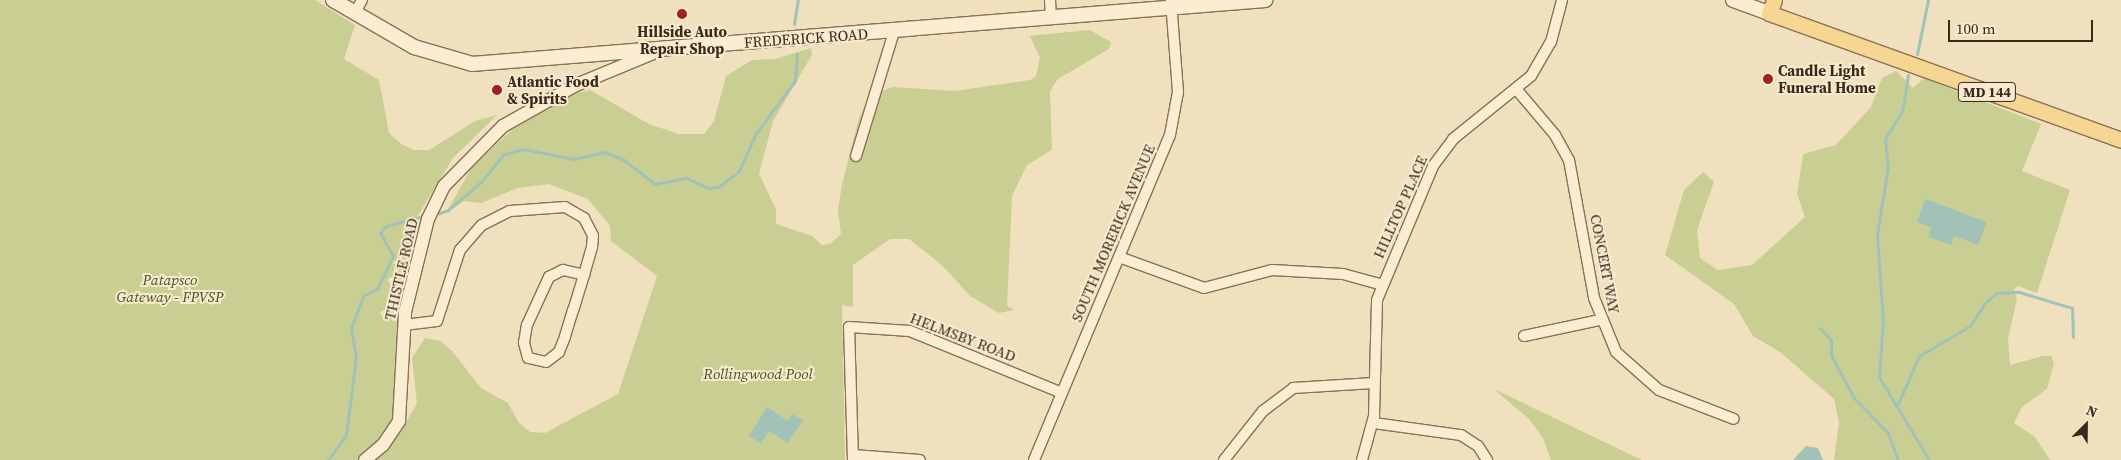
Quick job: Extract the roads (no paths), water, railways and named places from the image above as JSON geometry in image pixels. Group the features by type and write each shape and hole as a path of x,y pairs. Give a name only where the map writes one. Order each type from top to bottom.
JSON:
{"main road":[{"name":"FREDERICK ROAD","path":"332,0 422,50 472,64 894,32 1051,18 1172,4 1265,0"},
{"name":"MD 144","path":"1733,0 1771,7 2121,140"}],"street":[{"path":"355,13 362,0"},
{"path":"1050,0 1051,18"},
{"name":"HILLTOP PLACE","path":"1362,460 1374,423 1374,320 1383,285 1443,150 1517,90 1551,42 1562,0"},
{"name":"SOUTH MORERICK AVENUE","path":"1034,460 1175,119 1172,4"},
{"path":"856,156 894,32"},
{"name":"THISTLE ROAD","path":"364,460 383,446 399,420 404,324 429,216 452,176 503,126 576,85 663,49"},
{"name":"CONCERT WAY","path":"1517,90 1569,160 1600,320 1616,352 1642,379 1734,419"},
{"path":"404,324 437,321 460,250 482,225 510,211 553,205 584,218 593,236 584,275 559,352 546,362 528,358 524,343 540,292 556,271 584,275"},
{"path":"1119,257 1204,288 1272,270 1343,274 1383,285"},
{"path":"1524,336 1600,320"},
{"name":"HELMSBY ROAD","path":"853,457 849,327 910,331 1062,393"},
{"path":"1224,460 1269,405 1293,388 1374,383"},
{"path":"1374,423 1461,435 1478,446 1487,460"},
{"path":"853,457 920,460"}],"water":[{"path":"1925,199 1987,222 1978,245 1954,236 1951,245 1928,237 1931,227 1917,222"},
{"path":"767,407 788,421 792,414 803,420 788,443 769,431 761,444 749,436"},
{"path":"1806,446 1818,448 1823,460 1793,460"}],"waterway":[{"path":"794,24 798,0"},
{"path":"1917,54 1928,0"},
{"path":"433,215 448,210 481,182 504,154 524,149 574,159 605,152 624,160 655,184 686,178 708,188 718,187 739,171 756,133 795,81 797,54"},
{"path":"1908,75 1902,111 1885,139 1888,166 1877,235 1883,320 1879,377 1929,460"},
{"path":"328,460 346,435 356,357 351,328 363,296 377,289 393,256 380,233 386,226 427,215"},
{"path":"1898,404 1919,356 1970,326 1985,303 1997,293 2019,292 2072,308 2073,337"},
{"path":"1820,328 1831,340 1831,355 1854,398 1888,433 1898,460"}],"place":[{"name":"Hillside Auto Repair Shop","path":"682,14"},
{"name":"Candle Light Funeral Home","path":"1768,79"},
{"name":"Atlantic Food & Spirits","path":"497,90"}],"park label":[{"name":"Patapsco Gateway - FPVSP","path":"170,288"},
{"name":"Rollingwood Pool","path":"758,374"}]}
